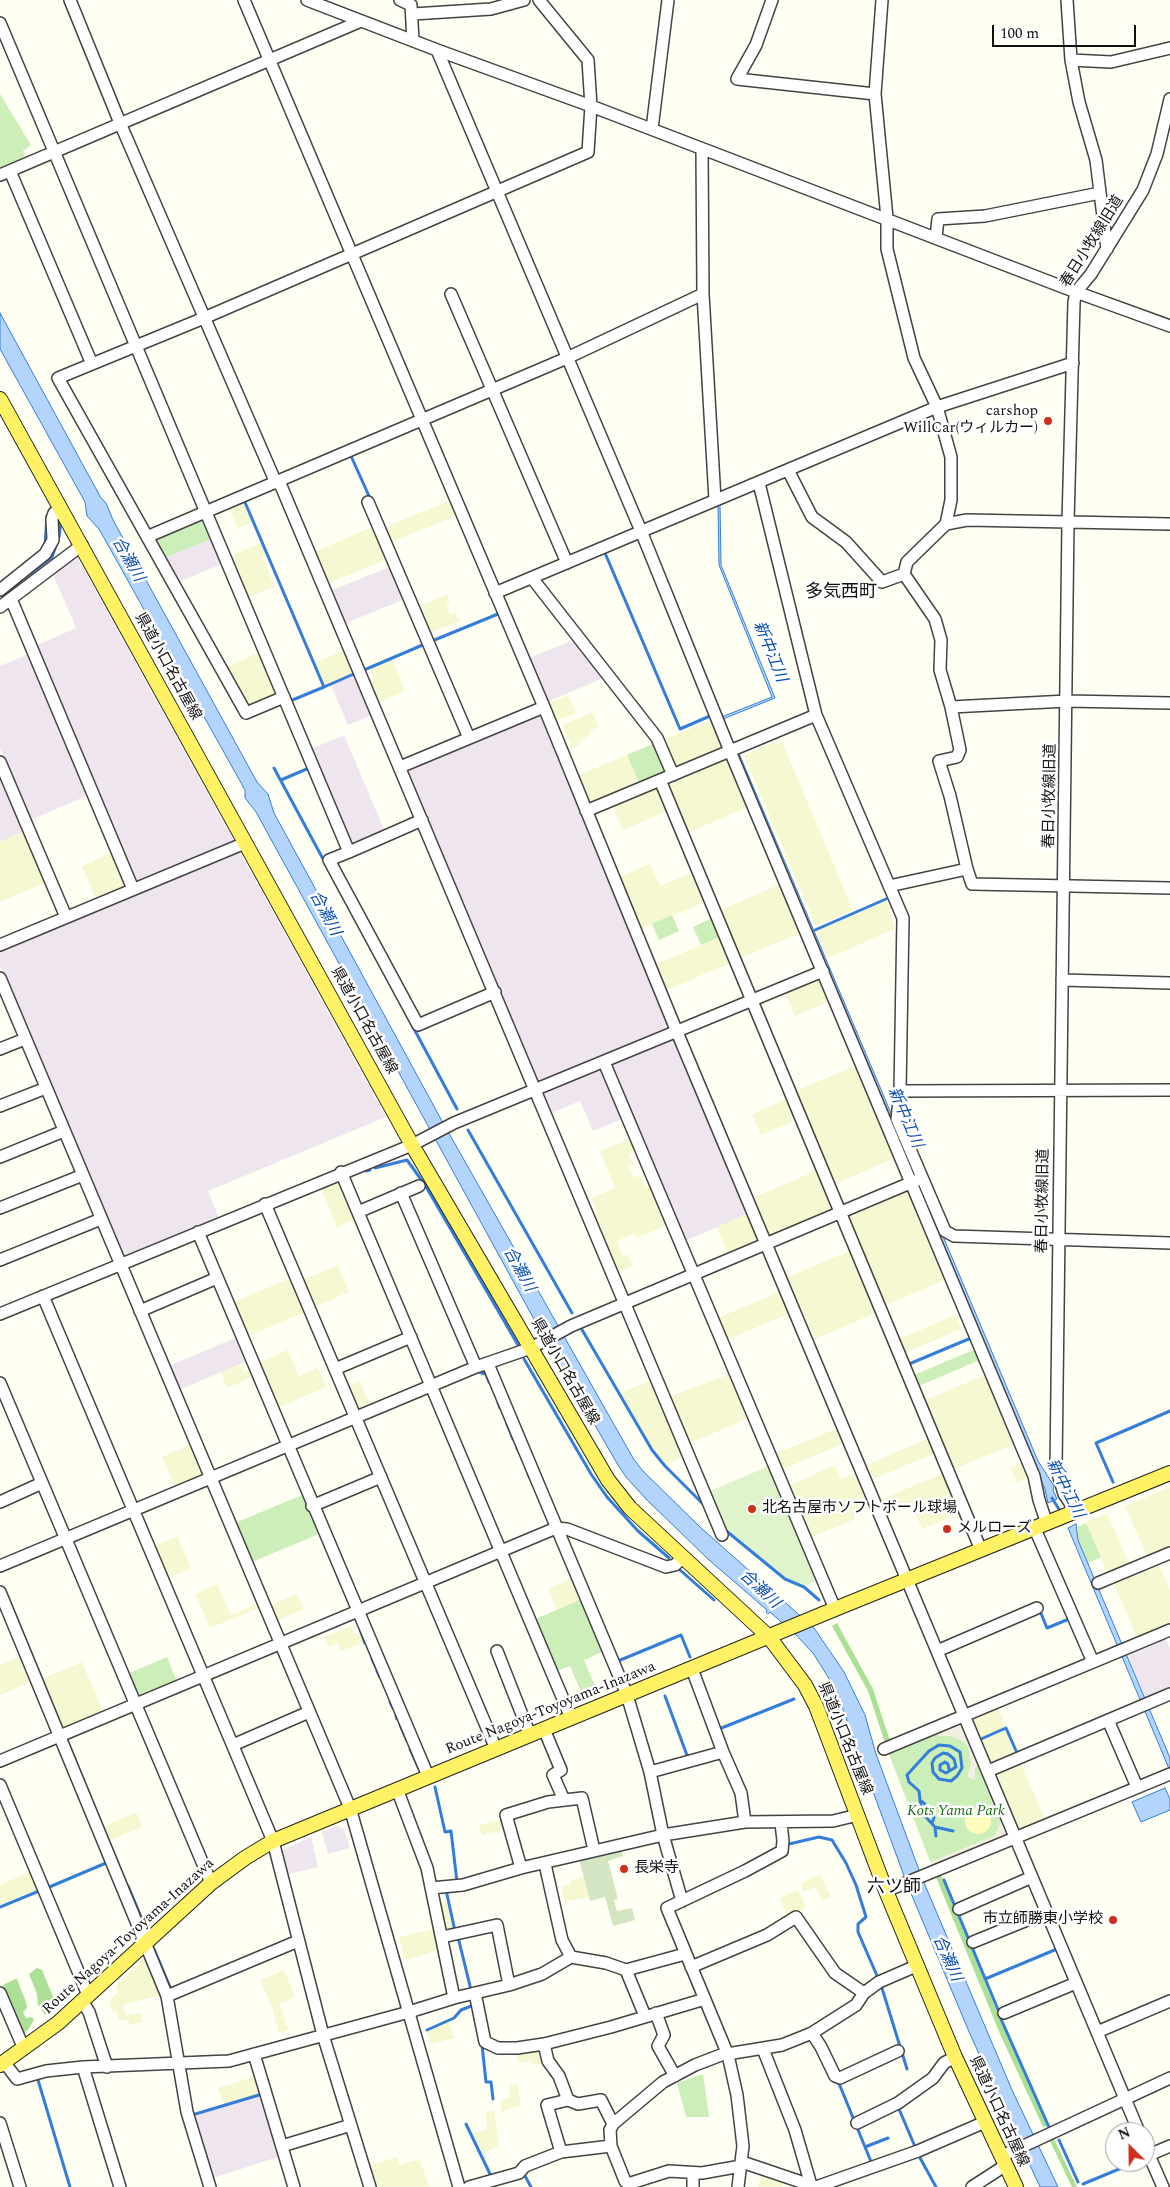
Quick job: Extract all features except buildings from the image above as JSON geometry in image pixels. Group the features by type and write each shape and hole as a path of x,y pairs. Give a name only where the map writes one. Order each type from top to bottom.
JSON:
{"main road":[{"name":"県道小口名古屋線","path":"1,401 245,843 535,1346 608,1480 630,1508 769,1637 803,1682 816,1706 858,1816 892,1889 916,1966 954,2057 985,2122 1007,2157 1016,2187"},
{"name":"Route Nagoya-Toyoyama-Inazawa","path":"2,2064 58,2023 211,1883 245,1858 273,1841 627,1696 835,1608 1170,1473"}],"street":[{"path":"70,0 120,123 204,318 278,482 400,767 722,1535"},
{"path":"244,0 421,421 544,707 678,1032 1135,2122"},
{"path":"307,0 329,3 362,21 413,41 591,106 1076,292 1170,326"},
{"path":"400,0 412,6 413,41"},
{"path":"413,14 491,9 524,0"},
{"path":"284,697 246,713 149,536 58,378 204,318 588,152 591,106 588,60 538,0"},
{"path":"652,129 668,0"},
{"path":"772,0 756,45 737,79 875,94"},
{"path":"882,0 875,94 887,218 887,249 895,288 914,358 937,407 951,457 951,500 946,524"},
{"path":"1067,0 1071,60 1096,160 1107,249"},
{"path":"92,364 5,173 362,21"},
{"path":"0,23 349,852"},
{"path":"1071,60 1111,62 1170,48"},
{"path":"437,50 642,531 823,971 917,1180 1034,1476 1046,1524 1094,1662"},
{"name":"春日小牧線旧道","path":"1074,1513 1064,1494 1056,1467 1068,522 1074,302 1076,292 1091,274 1142,190 1167,128 1170,99"},
{"path":"702,149 703,294 714,500"},
{"path":"936,237 938,219 985,216 1100,193"},
{"path":"451,294 567,563"},
{"path":"149,536 567,358 703,294"},
{"path":"495,593 937,407 1073,363"},
{"path":"788,470 812,517 846,542 882,582 904,574"},
{"path":"759,483 816,715 903,918 898,1120 917,1180 945,1231 954,1236 1170,1243"},
{"path":"368,502 469,738"},
{"path":"0,590 50,548 53,540 52,519 54,513 61,508"},
{"path":"1170,524 967,520 946,524 907,562 904,574 934,619 941,640 940,670 960,750 957,757 939,761 950,796 972,884 1170,888"},
{"path":"0,607 82,545"},
{"path":"532,578 657,738 673,775"},
{"path":"11,598 133,889"},
{"path":"951,708 1067,701 1170,703"},
{"path":"400,767 544,707"},
{"path":"586,811 816,715"},
{"path":"0,762 66,917"},
{"path":"660,780 981,1550"},
{"path":"422,820 329,860 418,1025 495,992"},
{"path":"0,945 245,843"},
{"path":"890,886 967,869"},
{"path":"0,1314 417,1142 452,1124 823,971"},
{"path":"1062,980 1170,984"},
{"path":"1,982 211,1478 279,1644 350,1808 459,2187"},
{"path":"0,1049 25,1039"},
{"path":"604,1062 835,1608"},
{"path":"0,1106 46,1088"},
{"path":"900,1091 1170,1090"},
{"path":"0,1157 64,1131"},
{"path":"341,1172 571,1718"},
{"path":"0,1208 83,1175"},
{"path":"0,1566 476,1367 535,1346 567,1328 917,1180"},
{"path":"358,1212 419,1186"},
{"path":"401,1193 476,1367"},
{"path":"265,1204 496,1749"},
{"path":"0,1260 101,1219"},
{"path":"198,1232 312,1506 428,1776"},
{"path":"140,1311 217,1278"},
{"path":"43,1296 273,1841 323,2035 370,2187"},
{"path":"335,1369 410,1338"},
{"path":"488,1364 627,1696 650,1772 663,1835 682,1901"},
{"path":"0,1383 211,1883"},
{"path":"312,1506 380,1476"},
{"path":"0,1502 42,1483"},
{"path":"0,1761 556,1528 567,1528 666,1567 675,1565 683,1557"},
{"path":"1098,1583 1170,1553"},
{"path":"0,1592 168,1996 187,2112 210,2187"},
{"path":"937,1651 1037,1608"},
{"path":"884,1749 1170,1630"},
{"path":"496,1651 530,1735"},
{"path":"692,1669 723,1752 741,1793 745,1822"},
{"path":"988,1771 1170,1694"},
{"path":"233,1745 309,1712"},
{"path":"1108,1720 1137,1787"},
{"path":"544,1729 561,1770 553,1774 564,1800"},
{"path":"650,1772 723,1752"},
{"path":"892,1889 1169,1774"},
{"path":"0,1785 6,1813 85,1998 107,2066"},
{"path":"397,1789 427,1868 454,1998"},
{"path":"521,1868 506,1815 548,1802 582,1798 594,1850"},
{"path":"432,1888 463,1885 521,1868 545,1864 594,1850 663,1835 745,1822 832,1821 858,1816"},
{"path":"738,2187 743,2146 737,2095 728,2055 667,1908 782,1851 781,1823"},
{"path":"545,1864 562,1940 571,1957"},
{"path":"959,1908 1032,1878"},
{"path":"973,1942 1047,1912"},
{"path":"691,1967 767,1935 796,1917 835,1973 864,1993"},
{"path":"442,1937 497,1925 508,1985"},
{"path":"168,1996 298,1941"},
{"path":"2,2064 17,2079 46,2071 83,2067 229,2061 454,1998 508,1985 542,1974 571,1957 606,1963 626,1970 686,1954"},
{"path":"916,1966 879,1982 864,1993 856,2005 812,2033 763,2049 721,2055 664,2082 613,2124 610,2130 611,2146 624,2181 628,2184 669,2172 684,2171 693,2173 742,2164 814,2186 918,2152 985,2122"},
{"path":"626,1970 650,2015 664,2035 658,2046 675,2076"},
{"path":"1004,2012 1076,1983"},
{"path":"0,1993 24,2049"},
{"path":"474,1993 485,2042 498,2048 517,2048 544,2044 611,2027 705,1999"},
{"path":"1097,2032 1170,2001"},
{"path":"812,2033 835,2076 840,2078 898,2051"},
{"path":"544,2044 548,2060 559,2076 568,2100"},
{"path":"763,2049 795,2130 814,2186"},
{"path":"254,2054 294,2187"},
{"path":"857,2123 898,2103 933,2078 944,2063 954,2057"},
{"path":"83,2067 120,2187"},
{"path":"972,2187 1007,2157 1041,2138 1170,2078"},
{"path":"561,2152 548,2105 568,2100 578,2104 601,2100 613,2124"},
{"path":"0,2123 20,2187"},
{"path":"282,2146 350,2125"},
{"path":"469,2187 494,2184 519,2172 526,2166 561,2152 611,2146"},
{"path":"1155,2149 1170,2146"},
{"path":"1155,2168 1163,2187"},
{"path":"693,2173 693,2187"}],"shaded area":[{"path":"213,538 224,563 179,582 165,558"},
{"path":"73,557 78,559 235,843 141,883 135,879 37,645 76,628 52,572"},
{"path":"392,566 405,599 344,624 330,591"},
{"path":"576,639 606,677 547,702 529,658"},
{"path":"31,653 91,794 31,820 0,748 0,666"},
{"path":"358,674 375,714 348,725 331,685"},
{"path":"540,714 671,1025 669,1029 541,1083 536,1081 405,772 408,767"},
{"path":"344,735 385,832 353,845 349,844 311,749"},
{"path":"0,776 23,832 0,842"},
{"path":"238,849 386,1117 208,1191 219,1218 127,1256 122,1255 0,966 0,948"},
{"path":"671,1038 675,1040 748,1214 685,1241 612,1067 613,1063"},
{"path":"597,1069 602,1071 622,1119 593,1131 580,1101 549,1114 542,1097 544,1092"},
{"path":"235,1338 245,1362 179,1390 169,1366"},
{"path":"1165,1637 1170,1649 1170,1689 1146,1699 1127,1653"},
{"path":"957,1720 964,1724 1009,1831 1006,1839 933,1869 930,1862 994,1836 1001,1822 977,1765 975,1768 975,1780 967,1777 971,1763 968,1748 964,1742 951,1736 937,1736 934,1730"},
{"path":"337,1826 344,1829 350,1848 328,1854 322,1832"},
{"path":"311,1837 318,1867 289,1874 283,1850"},
{"path":"262,2095 281,2156 213,2178 194,2116"}],"green space":[{"path":"0,94 31,145 23,151 25,158 0,169"},
{"path":"451,500 457,515 392,542 386,527"},
{"path":"245,503 253,521 238,528 230,509"},
{"path":"203,517 213,538 165,558 155,541 156,537"},
{"path":"375,526 389,558 327,584 314,552"},
{"path":"261,543 266,555 262,557 275,587 247,598 229,557"},
{"path":"447,594 450,602 446,604 450,614 455,612 459,621 430,633 419,606"},
{"path":"347,649 357,671 325,685 315,663"},
{"path":"261,652 278,693 277,697 248,707 226,667"},
{"path":"392,659 405,691 376,703 366,680 374,677 370,669"},
{"path":"568,695 576,713 556,721 549,703"},
{"path":"593,712 599,727 589,731 590,735 580,740 581,744 572,748 562,725"},
{"path":"711,720 723,748 676,768 664,740"},
{"path":"775,742 777,744 782,742 853,910 816,926 744,755"},
{"path":"655,743 667,770 639,783 627,755"},
{"path":"627,755 639,783 591,803 579,775"},
{"path":"727,757 748,807 687,833 666,785 668,782"},
{"path":"654,787 657,788 667,811 623,830 612,805"},
{"path":"23,832 45,883 0,902 0,842"},
{"path":"114,852 127,881 124,887 96,899 82,866"},
{"path":"650,864 660,886 692,873 705,902 641,929 619,877"},
{"path":"781,884 802,932 741,958 720,910"},
{"path":"886,901 895,929 828,958 816,931"},
{"path":"672,915 679,931 659,940 652,924"},
{"path":"712,918 720,937 701,945 693,927"},
{"path":"719,938 730,963 667,990 656,964"},
{"path":"818,977 823,978 832,1000 795,1016 785,991"},
{"path":"857,1065 897,1157 835,1184 796,1091"},
{"path":"787,1099 796,1120 761,1135 752,1114"},
{"path":"631,1138 637,1151 629,1154 634,1165 629,1167 634,1178 640,1175 645,1186 651,1184 668,1225 636,1238 634,1234 617,1241 623,1256 628,1254 633,1266 616,1273 592,1216 598,1213 591,1198 615,1188 600,1151"},
{"path":"818,1170 834,1208 833,1212 774,1237 770,1236 754,1197"},
{"path":"336,1182 340,1183 356,1219 337,1227 321,1188"},
{"path":"910,1188 948,1279 886,1305 847,1214"},
{"path":"748,1214 760,1242 729,1257 717,1227"},
{"path":"850,1251 876,1313 815,1339 788,1277"},
{"path":"338,1265 349,1292 314,1307 302,1280"},
{"path":"291,1278 306,1312 246,1337 232,1303"},
{"path":"781,1291 790,1313 727,1340 718,1318"},
{"path":"955,1315 961,1329 905,1353 899,1339"},
{"path":"978,1348 982,1359 919,1386 914,1375"},
{"path":"288,1350 299,1376 318,1368 326,1387 275,1409 256,1364"},
{"path":"239,1364 243,1372 249,1370 252,1377 227,1388 221,1372"},
{"path":"730,1374 749,1418 688,1444 668,1397"},
{"path":"988,1374 1017,1443 954,1469 925,1400"},
{"path":"652,1380 684,1456 666,1464 650,1445 621,1393"},
{"path":"360,1381 371,1408 363,1411 357,1409 348,1386"},
{"path":"838,1428 844,1443 781,1470 775,1454"},
{"path":"929,1438 935,1453 873,1479 867,1465"},
{"path":"190,1445 203,1475 176,1489 162,1457"},
{"path":"1024,1462 1029,1477 1017,1483 1010,1468"},
{"path":"835,1465 841,1479 857,1472 872,1507 854,1515 855,1519 810,1538 788,1486"},
{"name":"北名古屋市ソフトボール球場","path":"769,1466 818,1580 805,1586 783,1576 725,1527 710,1491"},
{"path":"944,1473 961,1513 922,1529 912,1506 889,1516 882,1499"},
{"path":"1170,1487 1170,1548 1148,1558 1125,1506"},
{"path":"302,1495 319,1534 252,1562 235,1523"},
{"path":"1107,1513 1129,1564 1107,1573 1086,1522"},
{"path":"1086,1523 1101,1557 1088,1563 1078,1540 1078,1527"},
{"path":"177,1536 191,1568 168,1578 154,1546"},
{"path":"1158,1562 1170,1590 1170,1627 1138,1640 1113,1582"},
{"path":"571,1579 580,1600 557,1610 548,1589"},
{"path":"217,1584 231,1615 257,1604 259,1608 210,1628 195,1594"},
{"path":"297,1594 304,1609 276,1621 269,1606"},
{"path":"580,1600 602,1652 584,1660 599,1695 585,1701 570,1666 555,1672 533,1620"},
{"path":"837,1623 873,1689 891,1744 886,1746 868,1691 832,1626"},
{"path":"351,1626 355,1635 360,1633 364,1642 341,1651 338,1643 329,1647 324,1637"},
{"path":"21,1656 31,1681 0,1695 0,1665"},
{"path":"167,1657 177,1682 139,1698 136,1697 127,1674"},
{"path":"82,1662 104,1714 63,1729 42,1679"},
{"path":"997,1706 1006,1727 980,1738 972,1720 973,1717"},
{"name":"Kots Yama Park","path":"964,1723 1009,1831 933,1869 887,1749"},
{"path":"1005,1731 1015,1754 993,1763 990,1762 981,1741"},
{"path":"1020,1761 1046,1822 1024,1832 1018,1829 995,1775 997,1771"},
{"path":"136,1812 142,1827 111,1840 105,1826"},
{"path":"501,1820 503,1830 482,1835 479,1825"},
{"path":"621,1847 623,1856 608,1861 618,1899 614,1900 617,1911 632,1908 635,1920 613,1926 605,1897 590,1901 579,1859"},
{"path":"32,1871 40,1888 0,1905 0,1885"},
{"path":"820,1874 831,1896 822,1901 815,1887 804,1892 800,1884"},
{"path":"941,1875 1000,2019 1048,2126 1043,2127 1000,2034 936,1877"},
{"path":"584,1877 589,1897 565,1902 561,1887 571,1884 570,1881"},
{"path":"798,1890 806,1907 789,1919 779,1898"},
{"path":"447,1902 454,1931 444,1934 437,1904"},
{"path":"437,1928 442,1949 405,1960 399,1937"},
{"path":"148,1954 164,1994 123,2005 126,2015 141,2013 143,2022 130,2025 128,2020 119,2021 116,2011 112,2011 109,2002 118,1992 116,1986"},
{"path":"37,1968 42,1970 56,2004 56,2007 45,2015 38,2005 37,1994 29,1974"},
{"path":"284,1970 295,1997 280,2004 288,2030 279,2033 272,2007 260,1980"},
{"path":"17,1979 26,2002 27,2008 23,2012 26,2018 32,2017 34,2020 28,2030 23,2033 3,1985"},
{"path":"449,2021 454,2038 431,2044 427,2032"},
{"path":"539,2047 546,2063 532,2065 531,2061 518,2063 516,2052"},
{"path":"703,2074 709,2117 686,2117 677,2083"},
{"path":"255,2077 260,2094 224,2105 218,2088"},
{"path":"517,2084 521,2105 502,2112 500,2101 510,2097 509,2085"},
{"path":"494,2110 499,2146 482,2153 473,2133 487,2129 486,2112"},
{"path":"1054,2139 1077,2187 1072,2187 1050,2141"},
{"path":"397,2157 399,2165 420,2159 429,2187 376,2187 369,2166"},
{"path":"762,2172 784,2181 782,2187 758,2187"}],"sand":[{"path":"978,1808 987,1812 991,1821 987,1830 978,1834 969,1830 965,1821 969,1812"}],"water":[{"name":"合瀬川","path":"0,313 101,498 106,503 113,520 257,782 268,794 274,813 442,1121 633,1458 642,1470 700,1527 814,1628 844,1672 865,1715 876,1754 922,1878 1012,2090 1058,2187 1040,2187 970,2034 907,1884 835,1688 813,1653 797,1636 770,1612 768,1614 767,1610 709,1560 647,1500 618,1465 541,1332 256,812 245,798 245,790 99,529 87,516 85,502 0,349"},
{"path":"718,504 720,504 721,565 775,698 723,719 1038,1461 1054,1486 1053,1490 1057,1499 1048,1503 1045,1489 719,718 772,697 719,565"},
{"path":"1076,1524 1078,1540 1170,1758 1170,1771 1068,1528"},
{"path":"1165,1788 1170,1799 1170,1810 1141,1822 1132,1802"}],"waterway":[{"path":"351,456 369,496"},
{"path":"244,500 324,687 356,673"},
{"path":"45,545 47,516"},
{"path":"15,585 52,557 59,537 61,520"},
{"path":"605,553 680,729 710,716"},
{"path":"431,639 432,641 498,614"},
{"path":"364,670 425,644"},
{"path":"291,704 290,701 324,687"},
{"path":"274,768 323,859"},
{"path":"281,780 309,768"},
{"path":"815,930 886,899"},
{"path":"413,1027 457,1109"},
{"path":"468,1130 572,1313"},
{"path":"375,1168 407,1160 425,1185 518,1345"},
{"path":"366,1171 370,1170"},
{"path":"581,1328 652,1450 665,1466 706,1507"},
{"path":"910,1367 909,1364 971,1338"},
{"path":"524,1359 591,1474 607,1497 638,1531 669,1558"},
{"path":"478,1372 486,1374 489,1382"},
{"path":"498,1403 500,1408"},
{"path":"1113,1482 1096,1443 1170,1411"},
{"path":"507,1424 513,1439"},
{"path":"528,1474 530,1478"},
{"name":"新中江川","path":"1052,1498 1062,1514"},
{"path":"724,1529 785,1579 804,1587 819,1600"},
{"path":"680,1570 714,1600"},
{"path":"338,1577 342,1586"},
{"path":"1037,1612 1040,1611 1047,1628 1069,1619"},
{"path":"360,1629 365,1643"},
{"path":"618,1661 681,1635 690,1657"},
{"path":"372,1659 376,1668"},
{"path":"377,1671 380,1677"},
{"path":"665,1696 688,1758"},
{"path":"720,1731 719,1729 794,1699"},
{"path":"390,1702 393,1708"},
{"path":"400,1725 407,1741"},
{"path":"981,1739 1006,1728 1017,1753"},
{"path":"949,1769 948,1764 945,1762 940,1765 940,1770 946,1773 956,1767 954,1759 948,1754 943,1753 935,1758 932,1763 933,1772 939,1779 951,1781 962,1768 960,1752 950,1746 939,1745 929,1751 907,1775 909,1782 919,1791 923,1814 935,1827 953,1831"},
{"path":"410,1749 419,1769"},
{"path":"435,1787 445,1832 451,1831 457,1882"},
{"path":"921,1801 931,1809 934,1818 932,1823"},
{"path":"935,1827 936,1836"},
{"path":"789,1844 819,1837 832,1840 846,1863 856,1885 866,1917 858,1924 858,1932 878,1978"},
{"path":"47,1888 106,1863"},
{"path":"944,1880 999,2012"},
{"path":"128,1886 144,1924"},
{"path":"446,1890 455,1931"},
{"path":"0,1907 39,1891"},
{"path":"458,1937 471,1990"},
{"path":"154,1949 170,1987"},
{"path":"985,1979 1057,1949"},
{"path":"881,1985 907,2069"},
{"path":"427,2030 454,2018 461,2010 474,2005"},
{"path":"1001,2019 1049,2127"},
{"path":"482,2045 486,2082 491,2082 493,2099"},
{"path":"38,2080 70,2187"},
{"path":"838,2081 865,2147 888,2138"},
{"path":"192,2115 259,2095"},
{"path":"903,2106 899,2109 916,2149"},
{"path":"466,2124 491,2176"},
{"path":"1059,2140 1078,2182"},
{"path":"865,2147 872,2164"},
{"path":"919,2156 936,2187"},
{"path":"1083,2184 1112,2172"},
{"path":"524,2174 531,2187"}],"place":[{"name":"carshop WillCar(ウィルカー)","path":"1048,421"},
{"name":"北名古屋市ソフトボール球場","path":"752,1509"},
{"name":"メルローズ","path":"947,1529"},
{"name":"長栄寺","path":"624,1869"},
{"name":"市立師勝東小学校","path":"1113,1920"}],"district":[{"name":"多気西町","path":"841,593"},
{"name":"六ツ師","path":"894,1888"}]}
